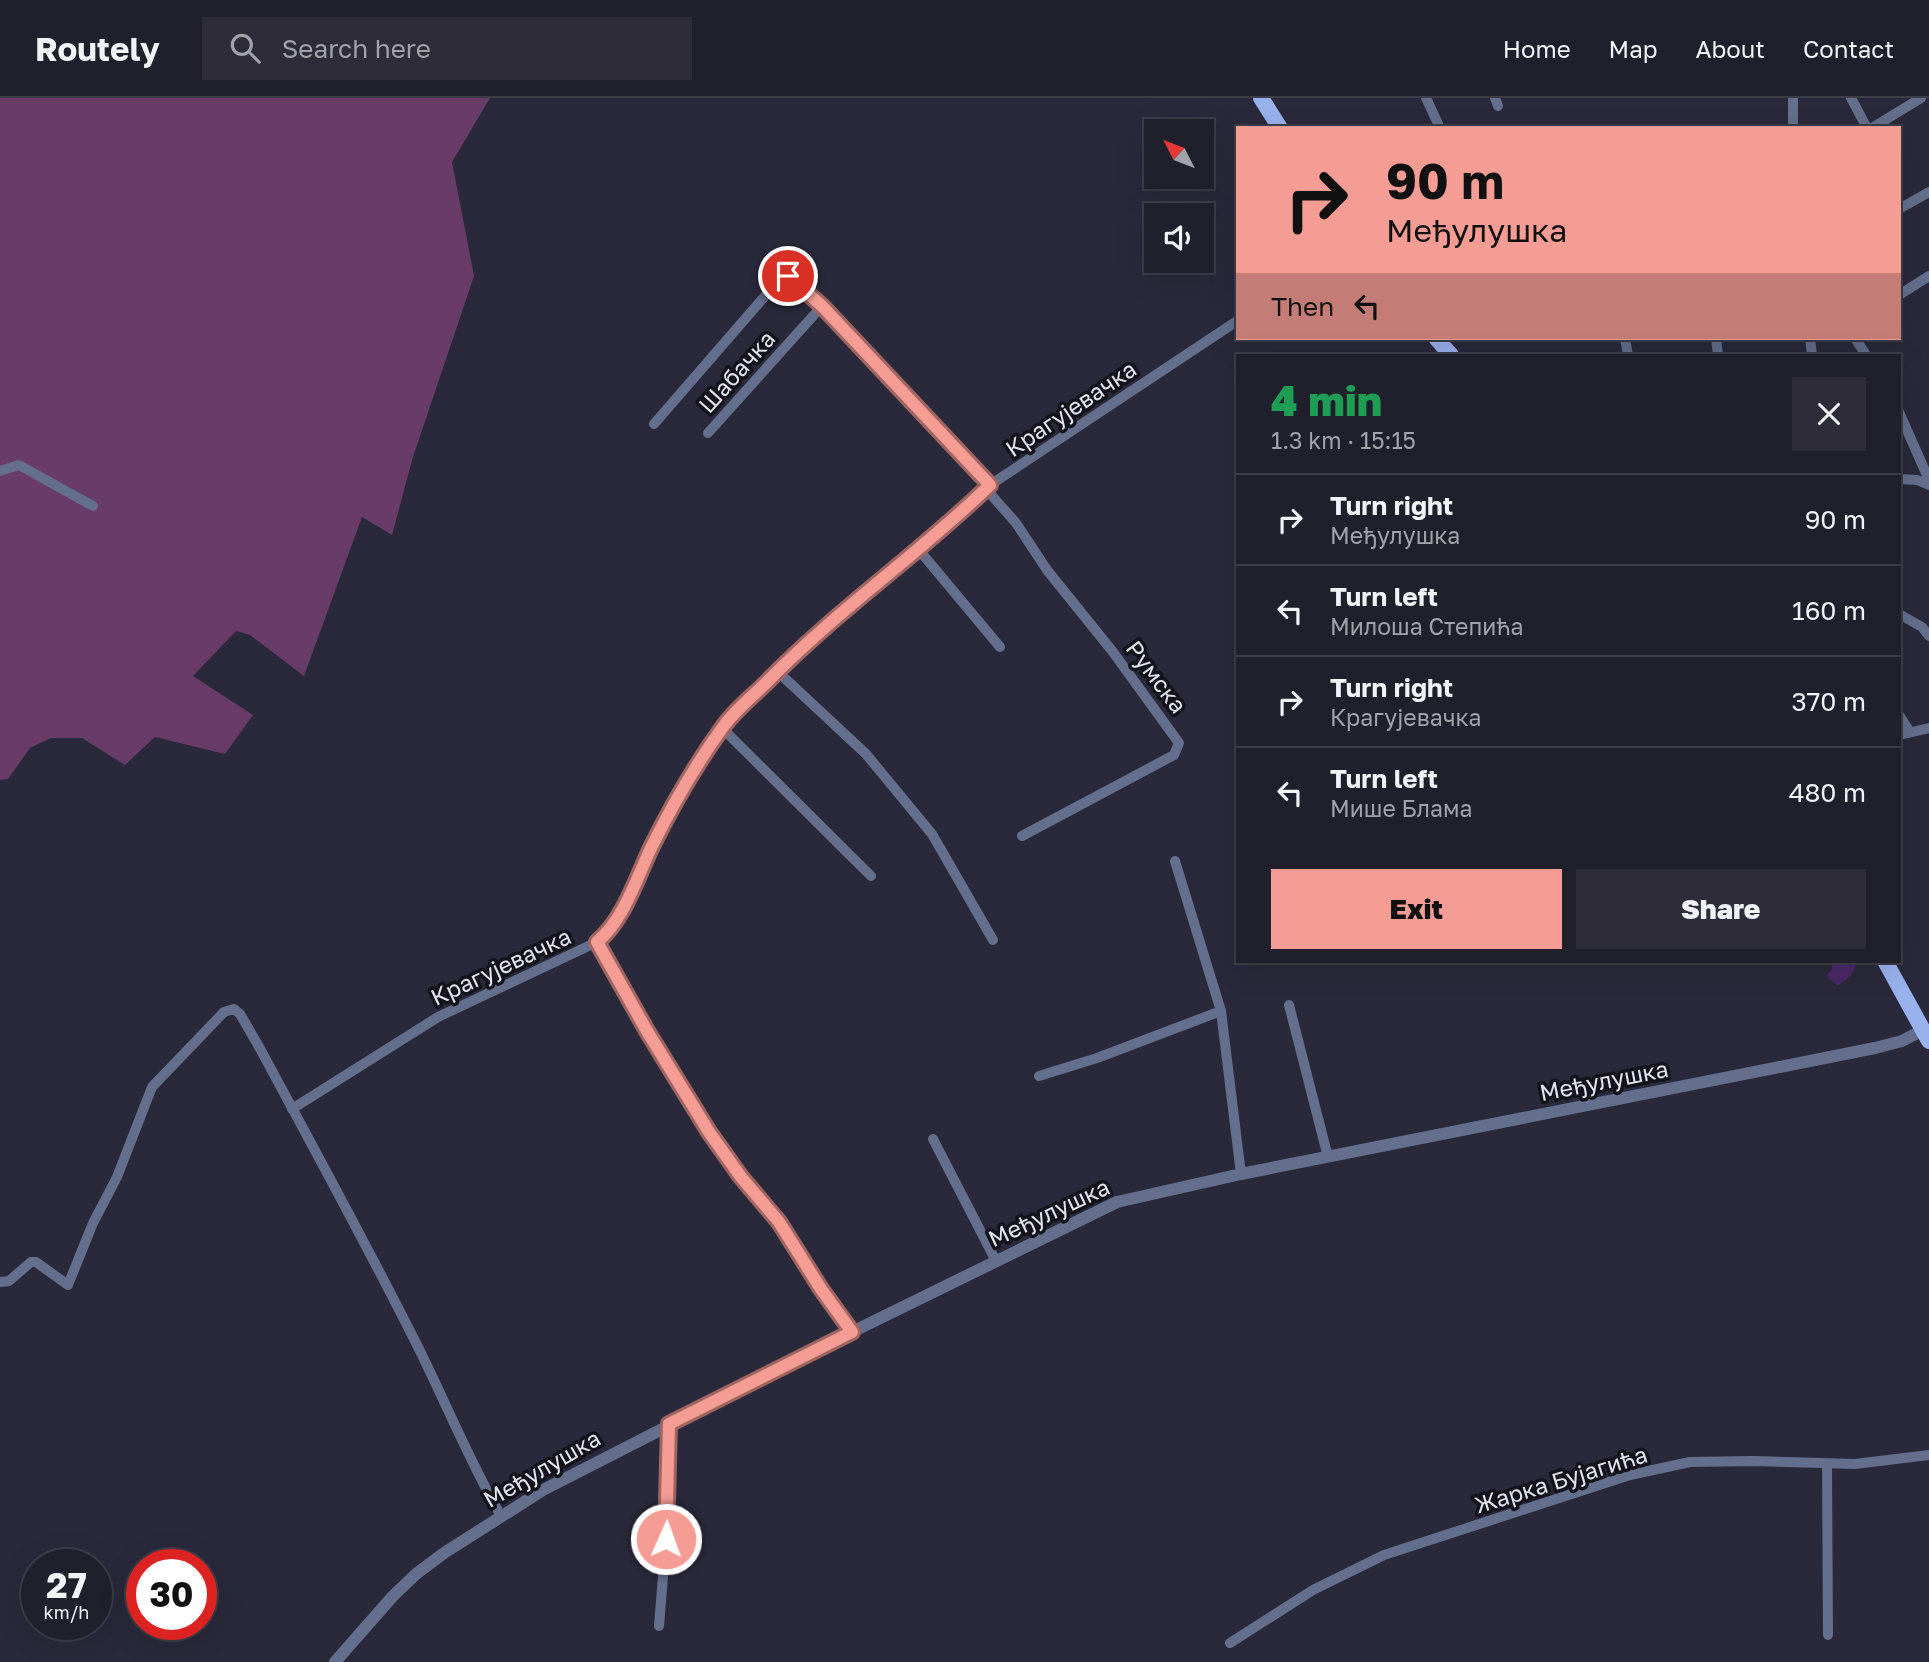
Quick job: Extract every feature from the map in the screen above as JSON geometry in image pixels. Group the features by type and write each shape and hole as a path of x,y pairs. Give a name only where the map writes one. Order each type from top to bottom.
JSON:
{"main road":[{"path":"1261,98 1279,126"},
{"path":"1438,340 1450,354"},
{"path":"1886,963 1926,1036"}],"street":[{"path":"1426,98 1439,126"},
{"path":"1793,98 1793,126"},
{"path":"1850,98 1868,126"},
{"path":"1872,126 1921,98"},
{"path":"1901,208 1929,192"},
{"path":"654,425 784,274 822,306 988,487"},
{"path":"1901,294 1929,276"},
{"name":"Шабачка","path":"708,433 822,306"},
{"name":"Крагујевачка","path":"292,1109 438,1017 597,942 606,935 666,818 722,729 777,671 919,550 988,487 1236,322"},
{"path":"1901,417 1929,480"},
{"path":"0,471 19,465 93,506"},
{"path":"1901,479 1917,480 1929,485"},
{"name":"Румска","path":"988,487 1047,570 1113,652 1179,743 1174,755 1022,836"},
{"path":"919,550 1000,647"},
{"path":"1901,615 1922,626 1929,636"},
{"path":"777,671 866,754 932,834 993,940"},
{"path":"1901,718 1910,732"},
{"path":"1901,734 1929,727"},
{"path":"722,729 871,876"},
{"path":"1175,861 1222,1011 1241,1174"},
{"path":"597,942 647,1031 709,1132 741,1177 788,1234 821,1289 852,1332"},
{"path":"1289,1005 1328,1157"},
{"path":"0,1282 9,1281 31,1262 36,1262 68,1285 93,1223 117,1177 152,1087 226,1010 234,1009 240,1014 292,1109 415,1341 475,1471 501,1516"},
{"path":"1039,1076 1097,1058 1222,1011"},
{"name":"Међулушка","path":"335,1662 416,1574 501,1516 574,1472 1117,1202 1241,1174 1926,1036"},
{"path":"933,1139 996,1261"},
{"path":"659,1626 666,1539 669,1424"},
{"name":"Жарка Бујагића","path":"1230,1643 1313,1590 1384,1555 1630,1475 1690,1462 1855,1464 1929,1455"},
{"path":"1827,1464 1828,1635"}],"shaded area":[{"path":"0,98 490,98 452,162 474,276 413,457 392,535 362,517 304,676 250,635 236,631 193,676 253,715 225,754 155,737 125,765 82,738 51,738 30,748 8,779 0,780"}],"building":[{"path":"1832,963 1857,964 1850,976 1838,986 1826,976 1832,969"}],"route":[{"path":"666,1539 669,1424 852,1332 771,1210 741,1177 709,1132 647,1031 597,942 606,935 617,916 666,818 736,711 820,632 919,550 990,485 822,306 788,276"}]}
